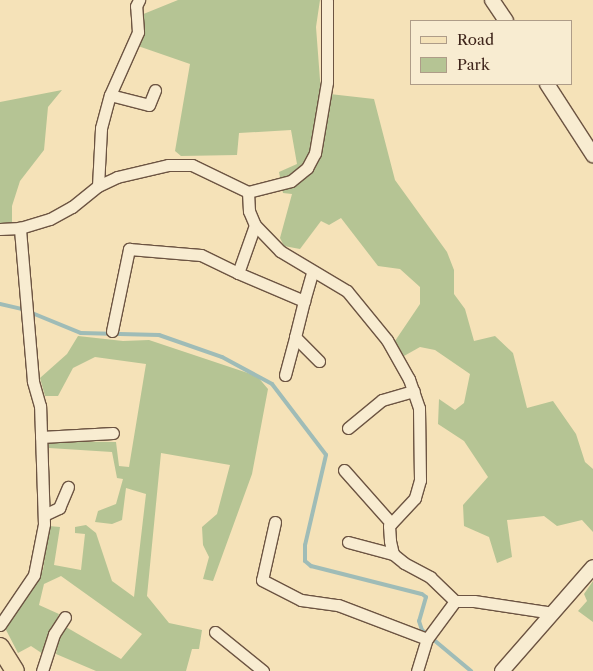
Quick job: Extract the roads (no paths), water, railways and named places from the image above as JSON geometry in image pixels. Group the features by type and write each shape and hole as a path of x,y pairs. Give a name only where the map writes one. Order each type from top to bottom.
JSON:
{"main road":[{"path":"0,647 15,671"}],"street":[{"path":"98,186 101,128 110,95 138,32 136,6 139,0"},
{"path":"0,229 20,228 72,207 98,186 118,177 168,165 192,165 248,192 292,181 307,168 315,153 327,82 326,0"},
{"path":"492,0 505,20"},
{"path":"547,85 593,155"},
{"path":"110,95 148,105 155,90"},
{"path":"248,192 249,211 255,226 280,251 312,273 348,291 387,340 414,390 419,408 420,480 415,498 391,523 390,541 393,554"},
{"path":"238,273 255,226"},
{"path":"0,625 34,575 39,563 44,515 40,406 33,381 20,228"},
{"path":"112,330 129,249 201,255 304,301"},
{"path":"285,375 312,273"},
{"path":"295,337 319,361"},
{"path":"348,428 382,400 414,390"},
{"path":"41,437 113,433"},
{"path":"344,470 391,523"},
{"path":"44,515 59,508 68,487"},
{"path":"275,522 262,580 301,600 338,605 428,638"},
{"path":"348,542 393,554 404,564 430,577 455,601 474,601 553,613"},
{"path":"502,671 593,567"},
{"path":"417,671 428,638 455,601"},
{"path":"42,671 54,634 65,617"},
{"path":"215,632 263,671"}],"waterway":[{"path":"0,304 22,309"},
{"path":"32,313 81,333 159,335 222,357 272,384 326,455 305,545 305,561 311,566 422,594 426,597 419,621 422,630 471,671"}]}
